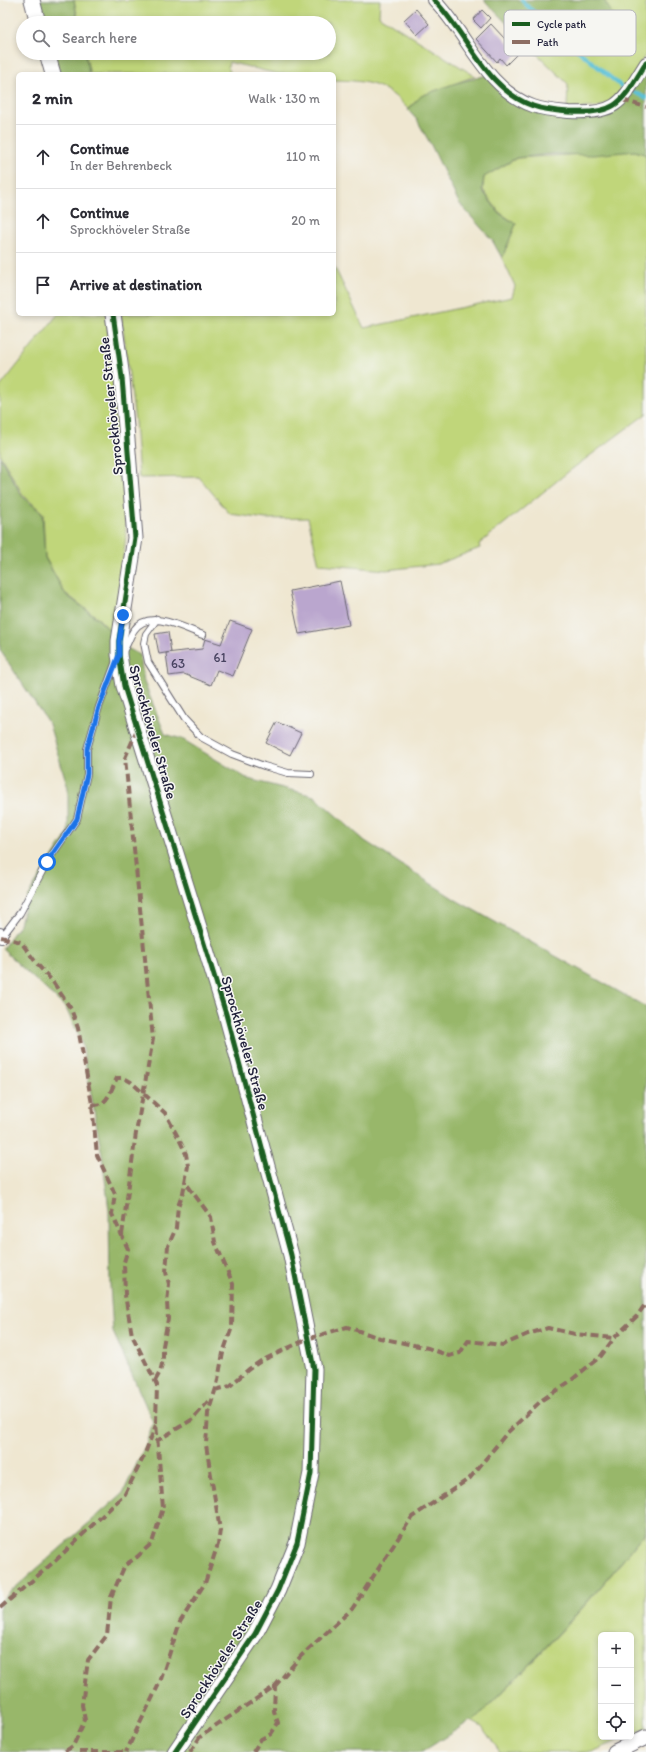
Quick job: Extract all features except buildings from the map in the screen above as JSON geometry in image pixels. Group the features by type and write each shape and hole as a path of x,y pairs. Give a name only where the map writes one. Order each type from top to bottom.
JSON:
{"street":[{"path":"32,0 36,16"},
{"path":"434,0 489,74 510,93 532,106 556,111 581,113 602,110 613,106 622,100 646,63"},
{"path":"49,60 52,72"},
{"name":"Sprockhöveler Straße","path":"113,316 122,378 135,538 119,641 119,655 124,686 226,1014 291,1256 314,1369 311,1473 297,1543 278,1590 255,1634 175,1752"},
{"path":"615,1752 646,1737"}],"lane":[{"path":"157,619 146,634 144,643 148,662 184,719 201,737 232,754 264,766 288,772 311,774"},
{"path":"0,937 20,913 47,862 77,819 87,774 87,749 99,707 119,655 127,646 134,629 145,621 157,619 203,635"}],"green space":[{"path":"39,0 74,0 77,16 43,16"},
{"path":"74,0 124,0 126,2 128,0 380,0 379,16 475,76 421,96 408,109 392,94 375,85 357,81 336,80 336,72 270,72 229,62 228,67 230,72 90,72 87,60 336,60 336,16 77,16"},
{"path":"484,0 604,0 610,10 504,10 504,20"},
{"path":"604,0 646,0 646,54 624,91 614,100 599,107 567,109 568,84 539,56 636,56 636,10 610,10"},
{"path":"56,60 86,60 89,72 59,72"},
{"path":"646,66 646,156 635,151 593,155 552,154 516,158 484,177 482,190 499,213 516,224 502,258 492,240 459,203 431,145 417,120 408,110 421,96 453,84 487,75 531,109 604,112"},
{"path":"635,151 646,156 646,414 568,472 479,544 480,548 438,564 386,570 319,564 308,518 266,519 230,514 199,477 139,478 135,421 121,316 336,316 336,270 364,328 512,297 515,286 502,258 516,224 499,212 483,190 484,177 517,158"},
{"path":"56,316 106,316 122,459 126,537 113,634 98,618 65,593 45,557 43,513 23,495 0,455 0,387"},
{"path":"0,457 22,496 42,513 45,558 65,594 98,619 129,649 140,655 144,682 165,734 182,739 248,779 314,796 365,841 456,900 646,1007 646,1531 584,1605 473,1722 470,1721 422,1752 0,1752 0,1601 123,1493 146,1444 153,1422 113,1332 110,1285 109,1210 102,1155 82,1044 66,1008 2,949 20,924 27,897 68,833 68,788 49,724 0,650"},
{"path":"646,1531 646,1728 634,1734 634,1632 598,1632 598,1740 619,1740 592,1752 500,1752 482,1727 473,1722 541,1653 626,1557"}],"waterway":[{"path":"522,0 532,10"},
{"path":"585,56 622,87"},
{"path":"634,92 646,98"}],"marked path":[{"path":"622,100 646,107"},
{"path":"122,1235 136,1133 153,1039 125,758 137,730"},
{"path":"1,937 21,942 37,964 53,982 71,1009 78,1028 92,1104 97,1155 115,1194 112,1214 128,1249 124,1262 125,1295 132,1335 157,1385 156,1423 163,1508 152,1543 137,1557 125,1565 111,1597 107,1635 88,1660 82,1705 85,1720 73,1746 64,1752"},
{"path":"92,1104 97,1105 105,1101 117,1078 124,1078 131,1082 165,1113 186,1154 188,1166 185,1182 211,1217 215,1242 233,1284 232,1327 223,1353 217,1385 208,1413 206,1445 220,1530 218,1544 205,1583 180,1622 160,1682 126,1752"},
{"path":"155,1381 160,1372 163,1360 163,1346 168,1319 167,1302 169,1284 166,1272 168,1246 176,1228 178,1206 185,1182"},
{"path":"190,1752 200,1737 275,1686 301,1656 352,1609 412,1517 470,1478 506,1434 542,1400 569,1382 601,1356 614,1338 637,1316 646,1303"},
{"path":"215,1390 230,1386 249,1369 261,1361 307,1339 347,1327 380,1338 428,1348 449,1356 460,1353 468,1341 503,1345 528,1334 548,1328 575,1334 614,1338"},
{"path":"155,1442 193,1419 211,1398"},
{"path":"0,1608 55,1561 125,1494 144,1456 156,1425"},
{"path":"253,1752 261,1739 271,1734 278,1723 274,1711 275,1686"},
{"path":"79,1752 126,1752"}],"cycle path":[{"path":"434,0 446,13 489,74 516,98 533,106 569,112 599,111 609,108 624,96 646,63"},
{"path":"113,316 122,378 135,538 119,641 119,655 124,686 226,1014 291,1255 314,1369 311,1473 297,1543 278,1590 255,1634 175,1752"}],"route":[{"path":"47,862 77,819 87,774 87,749 99,707 119,655 119,641 123,615"}]}
